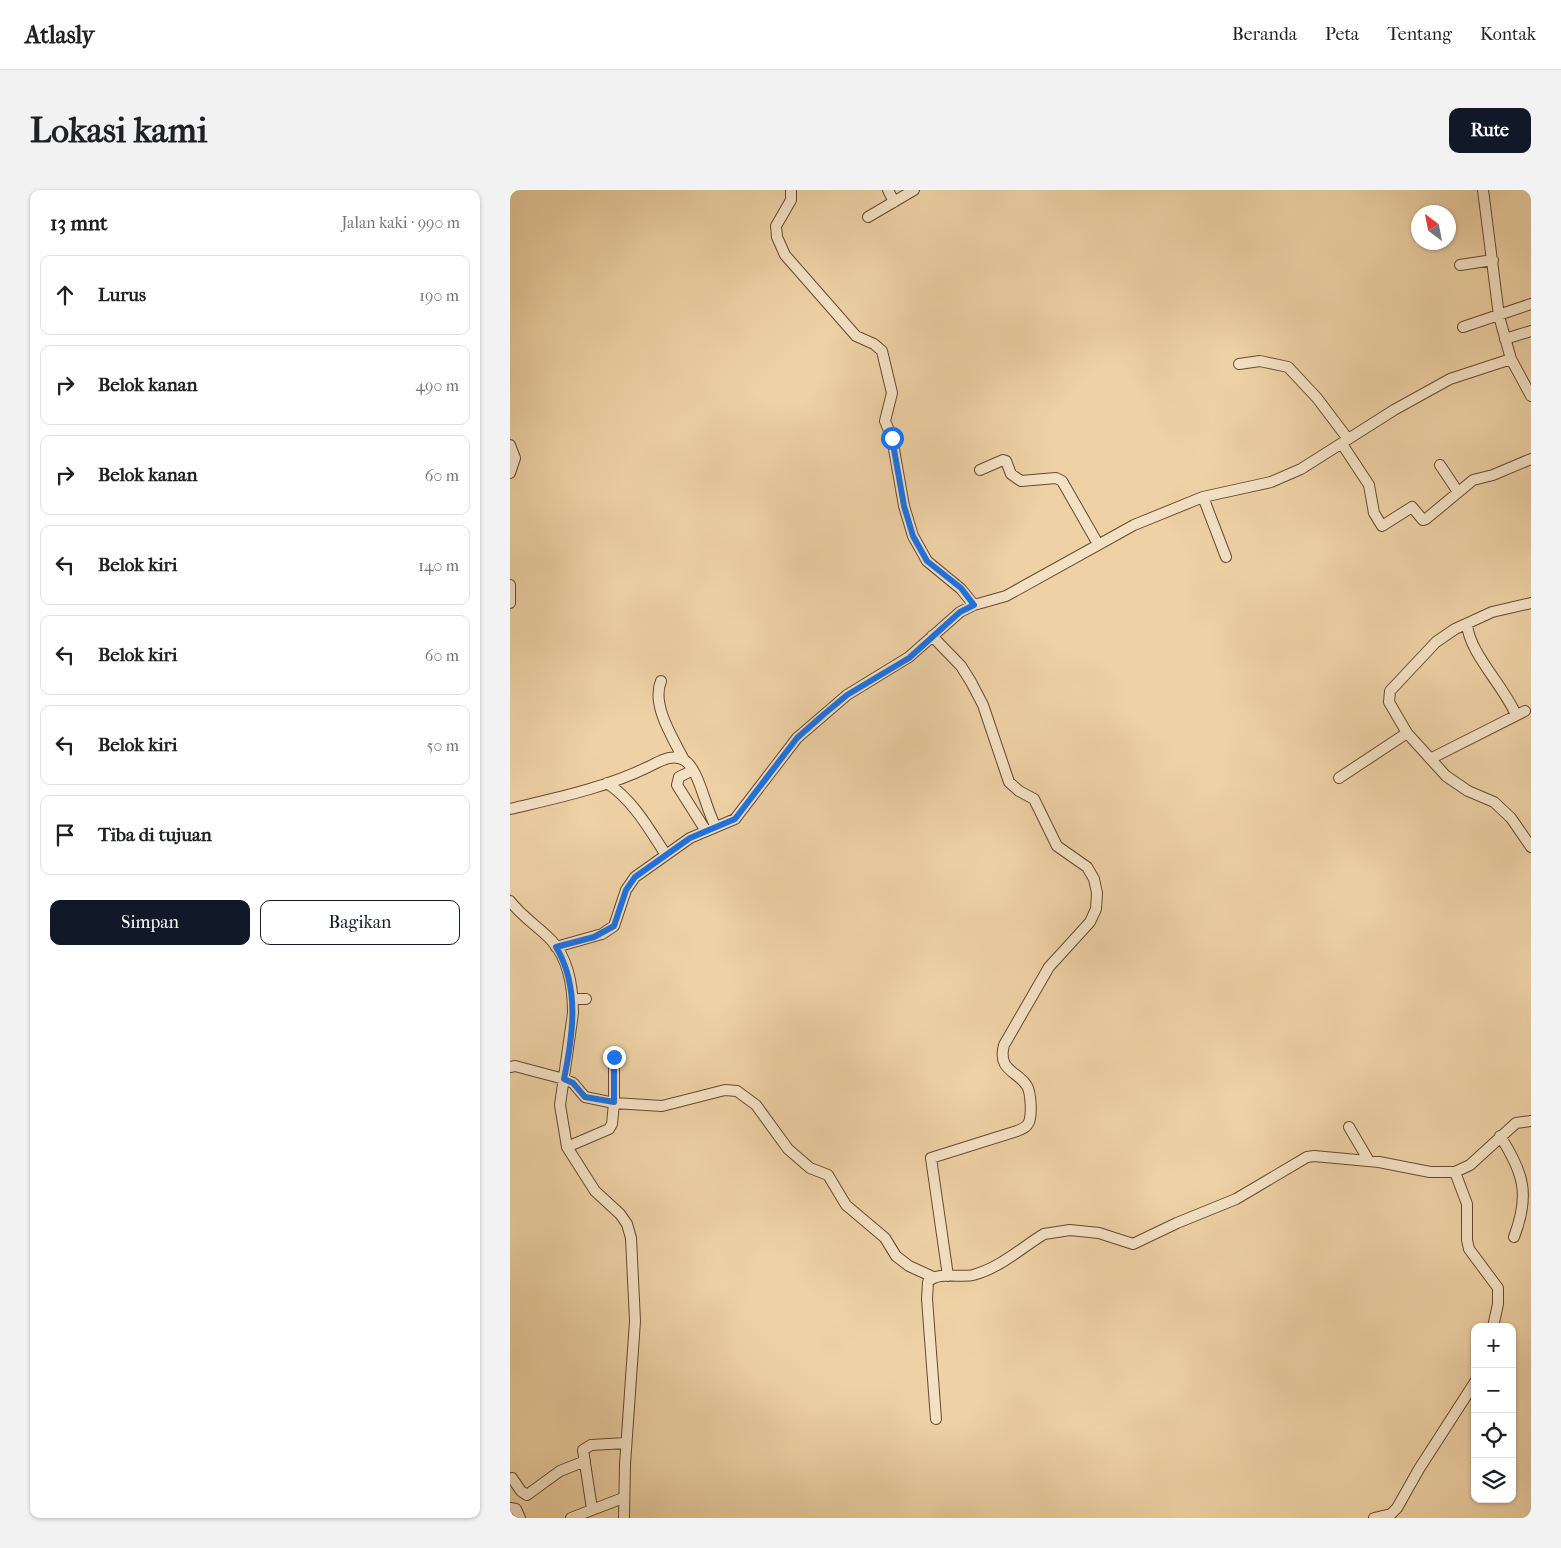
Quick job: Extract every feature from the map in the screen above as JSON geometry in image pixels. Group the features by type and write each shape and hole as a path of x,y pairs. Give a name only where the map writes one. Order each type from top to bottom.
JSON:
{"street":[{"path":"791,190 791,200 776,226 777,237 785,255 856,336 874,344 882,351 892,393 885,421 892,438 904,506 913,536 927,561 961,588 974,605"},
{"path":"888,190 894,202"},
{"path":"868,217 914,190"},
{"path":"1483,190 1499,316 1504,339 1511,359 1531,396"},
{"path":"1460,265 1493,260"},
{"path":"1463,327 1531,304"},
{"path":"1504,339 1531,331"},
{"path":"556,947 594,937 614,926 626,890 635,877 690,838 730,822 739,815 797,738 847,695 909,658 960,612 974,605 1006,596 1134,525 1203,497 1271,482 1301,469 1450,379 1511,359"},
{"path":"1239,364 1260,361 1288,367 1317,398 1345,441 1369,485 1374,513 1382,526 1412,506 1423,520 1426,519 1473,480 1493,476 1531,459"},
{"path":"510,445 515,458 510,473"},
{"path":"980,470 1003,460 1006,461 1011,474 1020,481 1056,478 1062,481 1098,544"},
{"path":"1440,465 1458,492"},
{"path":"1203,497 1226,557"},
{"path":"510,585 510,603"},
{"path":"1531,603 1492,612 1466,624 1436,642 1390,691 1389,702 1407,733 1432,758 1446,776 1468,791 1494,802 1511,818 1531,847"},
{"path":"1432,758 1520,713 1482,660 1467,634 1466,624"},
{"path":"932,636 961,666 971,682 983,705 1009,782 1034,800 1057,846 1087,867 1094,879 1096,893 1096,908 1090,922 1049,967 1004,1045 1003,1058 1007,1067 1022,1080 1029,1092 1030,1120 1025,1128 931,1158 948,1276"},
{"path":"661,681 658,689 659,701 669,729 684,760 693,770 711,819 716,827"},
{"path":"1339,778 1407,733"},
{"path":"510,809 629,776 667,758 684,760"},
{"path":"693,770 679,777 677,786 706,832"},
{"path":"607,783 618,790 640,815 666,855"},
{"path":"510,901 523,917 556,947 570,977 573,1000 560,1105 567,1147 595,1191 620,1214 627,1224 631,1238 635,1320 632,1394 626,1442 623,1498 624,1518"},
{"path":"573,1000 586,999"},
{"path":"567,1147 608,1129 612,1124 614,1057"},
{"path":"510,1067 564,1079 573,1083 585,1097 614,1102 662,1106 724,1090 737,1091 756,1105 788,1149 810,1168 828,1175 846,1205 884,1238 896,1256 910,1266 933,1277 970,1275 987,1271 1044,1234 1054,1231 1099,1233 1133,1244 1177,1223 1236,1199 1307,1158 1314,1156 1369,1161 1430,1172 1455,1172 1470,1165 1516,1122 1531,1121"},
{"path":"1349,1127 1369,1161"},
{"path":"1500,1136 1514,1159 1523,1188 1522,1215 1514,1237"},
{"path":"1455,1172 1468,1204 1467,1240 1469,1249 1498,1288 1498,1304 1493,1323"},
{"path":"933,1277 928,1282 927,1298 936,1418"},
{"path":"1374,1518 1391,1514 1397,1508 1419,1468 1471,1388"},
{"path":"592,1509 582,1452 589,1446 626,1442"},
{"path":"512,1478 521,1491 527,1495 560,1471 585,1461"},
{"path":"571,1518 623,1498"},
{"path":"510,1508 516,1509 520,1518"}],"route":[{"path":"614,1057 614,1102 582,1096 573,1083 564,1079 573,1014 573,1000 570,977 563,958 556,947 594,937 614,926 618,919 626,890 635,877 690,838 735,819 797,738 847,695 909,658 960,612 974,605 961,588 942,575 927,561 913,536 904,506 892,438"}]}
